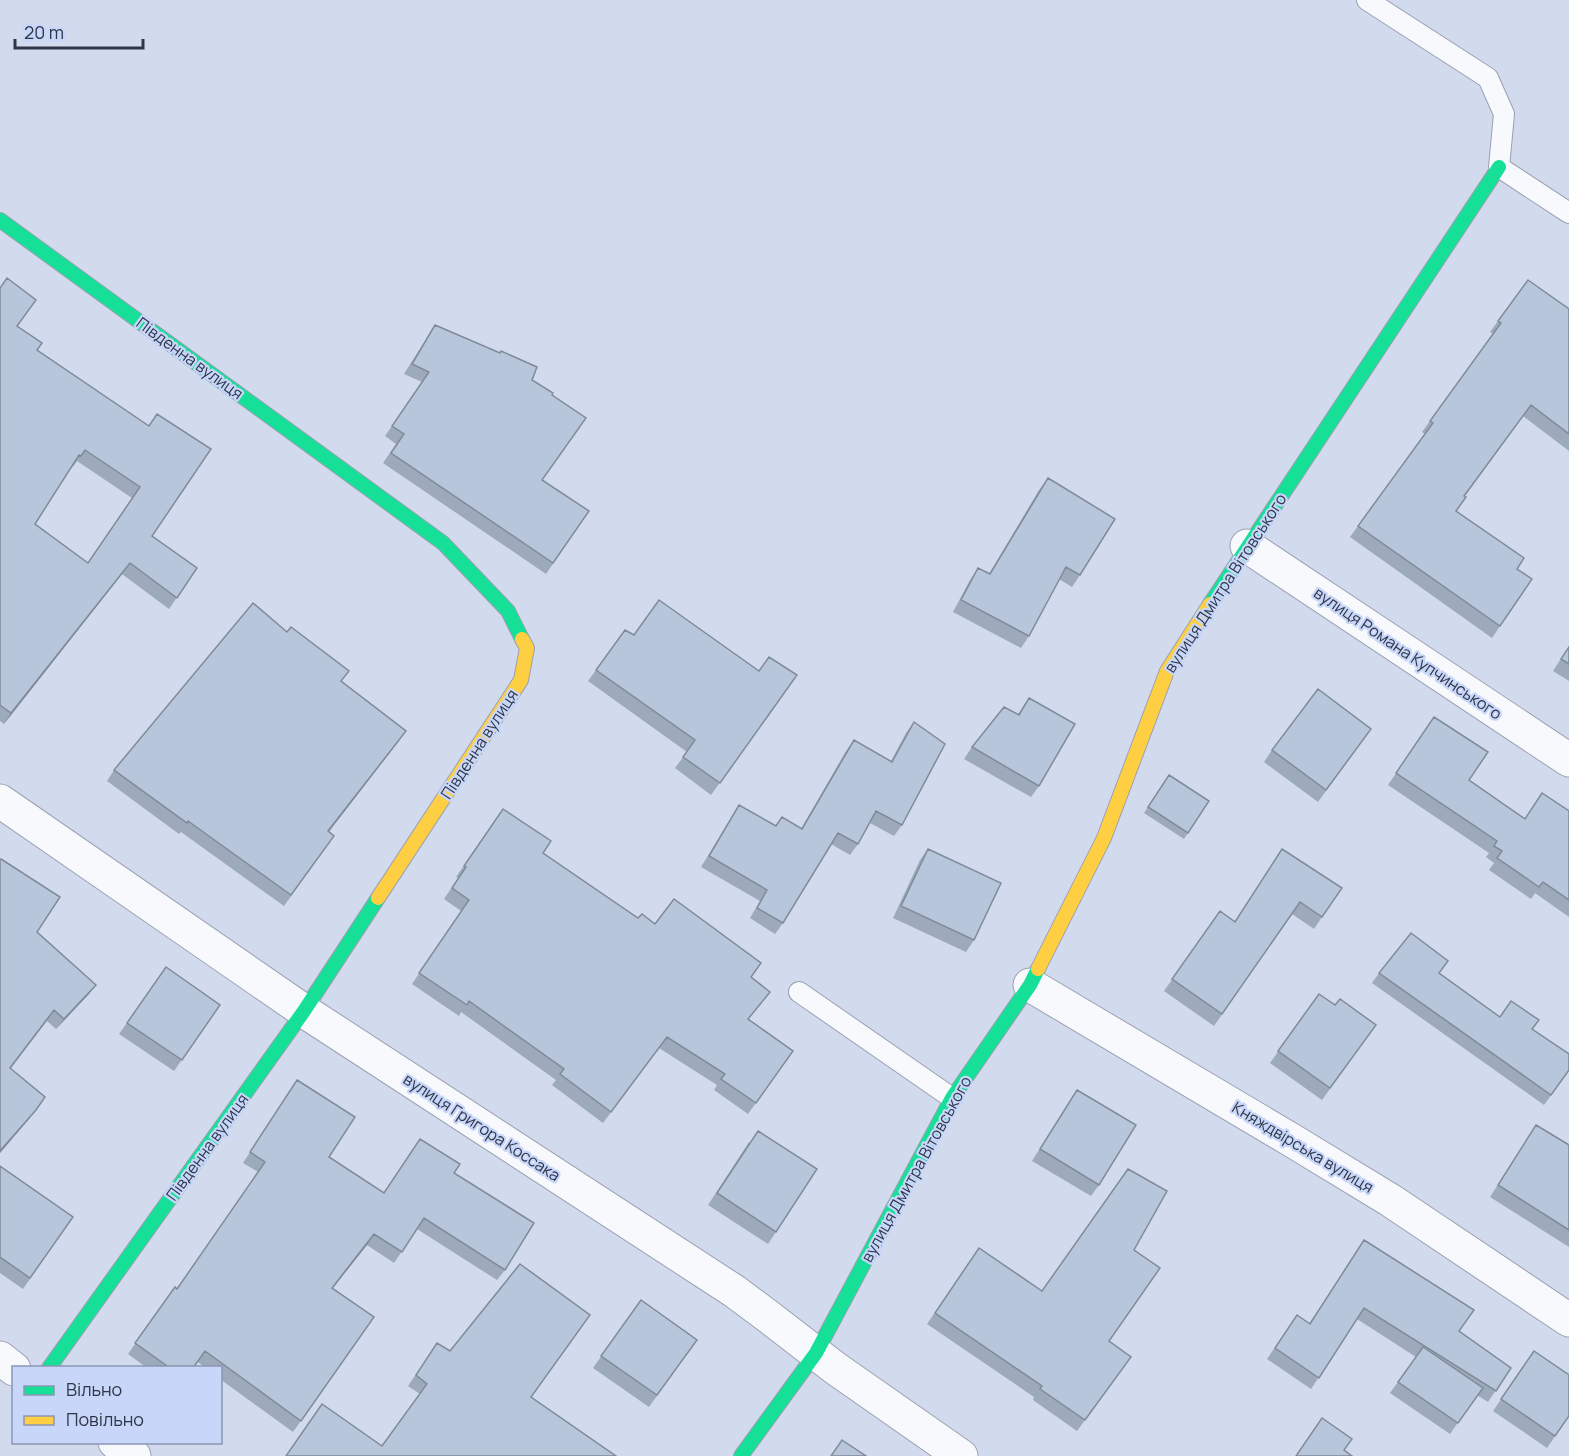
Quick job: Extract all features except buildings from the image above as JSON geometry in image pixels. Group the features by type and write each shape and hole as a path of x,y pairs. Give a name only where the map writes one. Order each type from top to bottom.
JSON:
{"street":[{"name":"вулиця Дмитра Вітовського","path":"741,1456 816,1353 952,1098 1030,985 1104,838 1167,670 1499,167"},
{"name":"Південна вулиця","path":"0,220 443,543 508,611 527,648 520,680 304,1011 50,1366"},
{"name":"вулиця Романа Купчинського","path":"1247,546 1569,760"},
{"name":"вулиця Григора Коссака","path":"0,801 304,1011 734,1292 835,1368 961,1456"},
{"name":"Княждвірська вулиця","path":"1030,985 1390,1200 1569,1320"},
{"path":"0,1358 12,1367"},
{"path":"116,1444 134,1456"}],"lane":[{"path":"1367,0 1488,78 1504,114 1499,167 1569,213"},
{"path":"799,993 952,1098"}],"traffic: fast":[{"path":"1210,604 1499,167"},
{"path":"0,220 443,543 508,611 522,639"},
{"path":"50,1366 304,1011 378,898"},
{"path":"741,1456 816,1353 952,1098 1030,985 1038,969"}],"traffic: slow":[{"path":"1038,969 1104,838 1167,671 1210,604"},
{"path":"378,898 521,680 527,648 522,639"}]}
